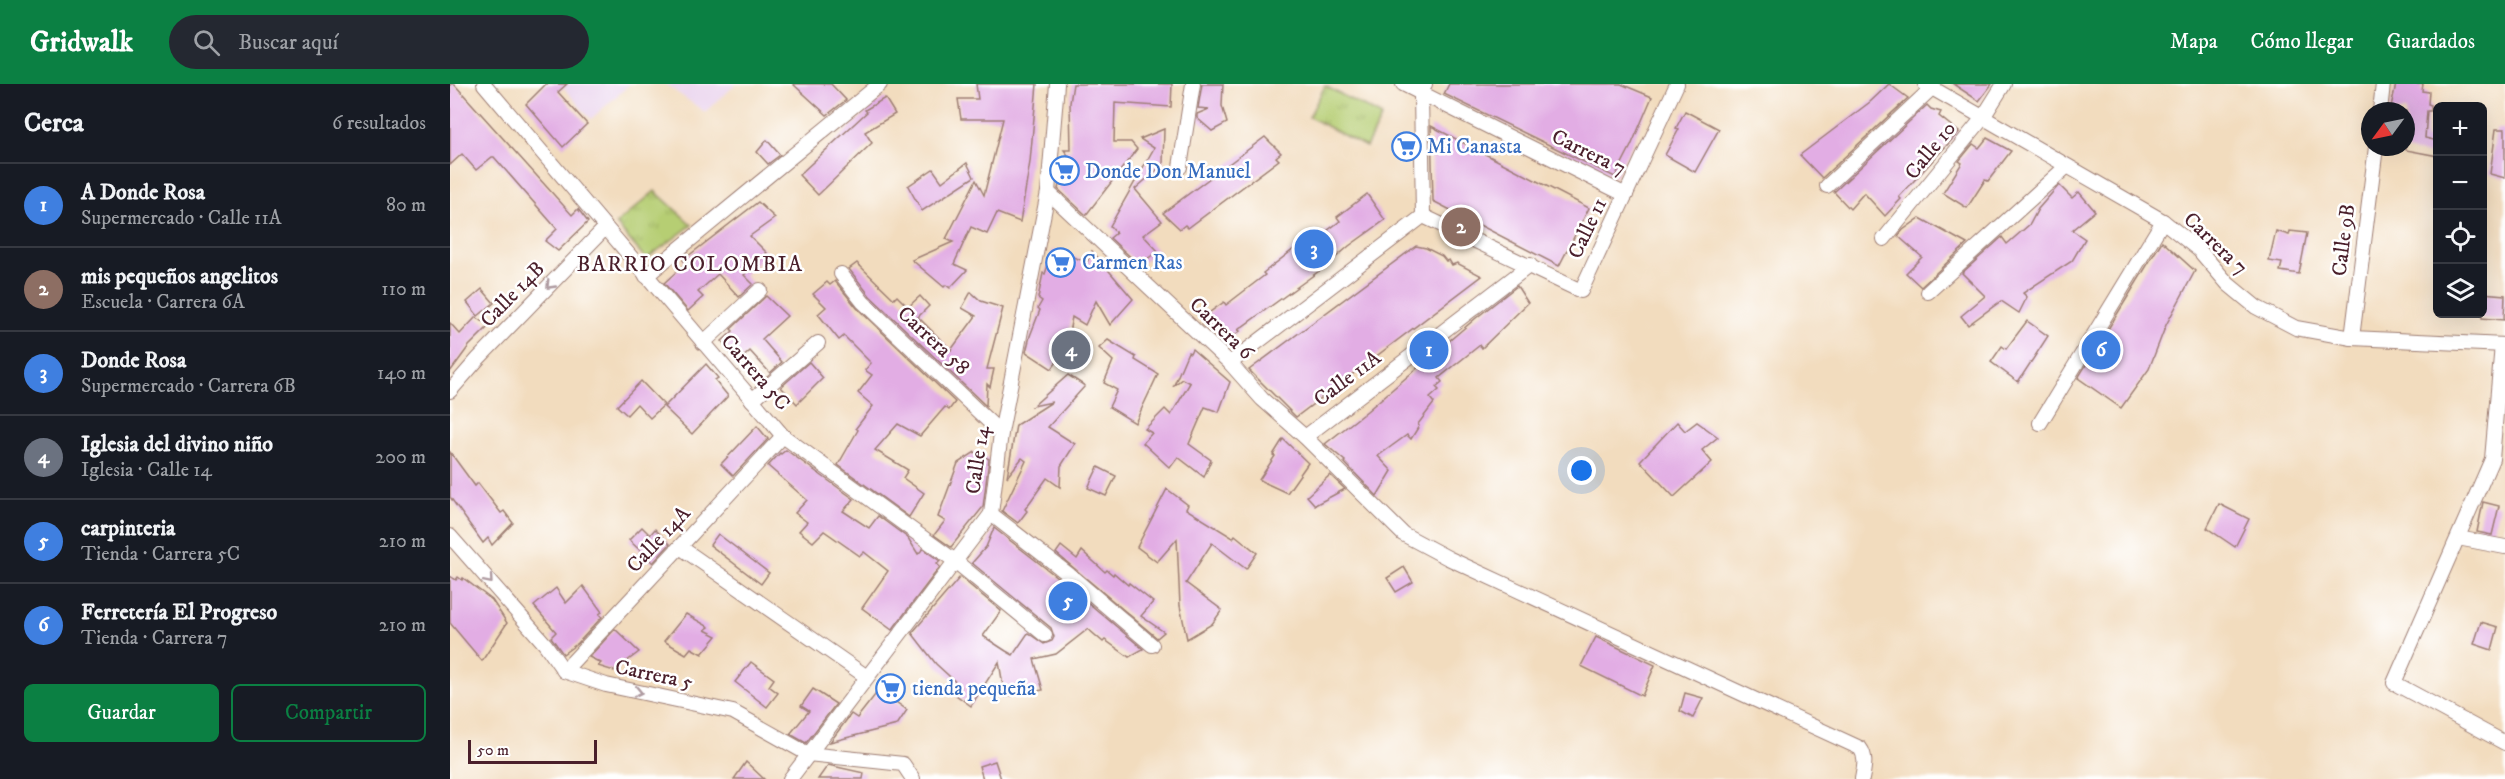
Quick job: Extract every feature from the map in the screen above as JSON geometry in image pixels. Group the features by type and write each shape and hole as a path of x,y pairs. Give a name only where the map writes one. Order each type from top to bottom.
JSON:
{"street":[{"name":"Carrera 5C","path":"484,84 783,436 955,561 1046,634"},
{"path":"646,276 880,84"},
{"name":"Calle 14","path":"790,779 991,514 1001,433 1048,192 1057,84"},
{"path":"1180,167 1192,84"},
{"name":"Carrera 7","path":"1403,84 1423,88 1626,195"},
{"name":"Calle 11","path":"1530,265 1581,291 1677,84"},
{"name":"Calle 10","path":"1884,239 1982,119 2004,84"},
{"path":"2381,102 2383,84"},
{"path":"1827,186 1928,86"},
{"name":"Carrera 7","path":"1928,86 2163,221 2199,250 2228,285 2256,307 2296,328 2352,338 2504,345"},
{"path":"1423,88 1423,216"},
{"name":"Calle 9B","path":"2352,338 2375,156"},
{"path":"1928,292 2066,167"},
{"name":"Carrera 6","path":"1048,192 1230,363 1262,399 1305,437 1402,534 1448,558 1860,748 1865,762 1862,779"},
{"path":"1423,216 1530,265"},
{"path":"1230,363 1423,216"},
{"path":"2040,423 2163,221"},
{"name":"Calle 14B","path":"450,391 605,228"},
{"name":"Calle 11A","path":"1305,437 1530,265"},
{"name":"Carrera 58","path":"841,274 863,302 1001,433"},
{"path":"703,343 760,291"},
{"path":"752,400 818,343"},
{"path":"2504,345 2492,459 2394,683 2505,743"},
{"name":"Calle 14A","path":"564,671 783,436"},
{"path":"991,514 1072,577 1152,645"},
{"path":"450,536 544,644 564,671"},
{"path":"2458,538 2505,547"},
{"path":"680,547 867,677"},
{"name":"Carrera 5","path":"564,671 606,686 733,712 808,754 903,764 913,779"}],"shaded area":[{"path":"560,84 630,84 591,119"},
{"path":"665,84 736,84 705,112"}],"green space":[{"path":"1325,86 1382,116 1366,147 1309,117"},
{"path":"655,191 692,225 646,259 616,224"}],"building":[{"path":"450,84 454,84 572,215 578,209 588,222 558,251 545,241 557,229 494,157 476,170 462,154 450,165"},
{"path":"546,84 567,84 558,92 587,124 563,147 526,104"},
{"path":"793,84 831,84 846,100 827,115"},
{"path":"976,84 1037,84 1030,162 1020,222 997,213 987,234 971,227 954,264 967,270 950,288 946,285 944,287 912,260 953,242 946,239 976,180 984,195 1003,119 961,119 958,99 978,99"},
{"path":"1073,84 1172,84 1171,107 1115,103 1114,142 1131,142 1137,149 1086,215 1058,189 1062,173 1068,171 1068,155 1064,150 1071,150 1070,103"},
{"path":"1202,84 1223,84 1222,106 1227,123 1212,131 1197,118 1197,114 1209,109 1198,108"},
{"path":"1449,84 1621,84 1652,97 1615,177 1444,94"},
{"path":"1889,84 1908,98 1822,178 1800,155 1870,102"},
{"path":"1953,84 1992,84 1979,101"},
{"path":"2396,84 2423,84 2422,91 2429,92 2428,104 2431,105 2431,111 2427,111 2425,138 2433,140 2433,155 2415,152 2415,102 2392,102"},
{"path":"885,98 895,114 865,132 872,143 818,195 799,175 867,112 865,110"},
{"path":"1927,105 1941,112 1939,116 1959,132 1899,197 1901,199 1885,216 1864,193 1850,209 1834,192"},
{"path":"1685,111 1719,129 1695,172 1665,155 1679,129 1676,128"},
{"path":"1431,126 1589,208 1559,266 1433,201"},
{"path":"1164,129 1163,164 1159,165 1159,168 1135,189 1162,221 1143,235 1158,251 1139,265 1110,238 1116,233 1110,226 1154,148 1140,139"},
{"path":"2496,129 2505,129 2505,178 2490,174"},
{"path":"1265,137 1281,153 1276,157 1279,160 1188,228 1185,225 1180,229 1163,213"},
{"path":"1987,138 2011,151 1988,181 1985,180 1967,208 1943,193 1962,163 1959,161 1973,144 1979,148"},
{"path":"767,140 780,155 768,164 757,152"},
{"path":"967,163 974,177 922,211 908,186 933,169 942,182"},
{"path":"2059,185 2072,198 2079,192 2095,211 2072,230 2085,239 2072,261 2023,293 2027,297 2019,313 2001,301 1968,325 1961,316 1985,296 1962,273 2002,237 2007,244 2030,224 2038,209"},
{"path":"1367,194 1385,220 1238,330 1240,331 1229,339 1224,339 1206,315 1224,302 1226,305 1312,235 1316,239 1340,221 1337,217"},
{"path":"758,202 775,218 750,236 767,253 744,275 753,284 739,297 718,274 698,292 703,297 688,311 664,283 686,263 683,260"},
{"path":"1920,218 1967,244 1921,287 1906,273 1922,257 1898,236"},
{"path":"2276,231 2289,235 2290,231 2307,233 2299,274 2280,271 2282,263 2269,261"},
{"path":"2162,241 2195,271 2166,325 2149,369 2121,408 2078,378"},
{"path":"1416,246 1442,256 1452,265 1457,263 1482,276 1296,417 1249,370"},
{"path":"1053,250 1087,262 1092,251 1133,299 1110,325 1096,301 1085,325 1072,317 1066,348 1052,369 1026,352 1042,301 1038,298 1043,273 1045,274"},
{"path":"857,263 894,299 897,296 908,307 920,296 929,306 918,317 951,350 976,316 962,308 971,292 981,301 1003,308 987,369 994,369 990,387 987,384 986,406 870,296 849,269"},
{"path":"835,281 857,308 955,402 949,410 945,407 920,436 898,424 875,450 908,470 903,478 924,493 909,517 838,465 858,430 856,428 873,406 858,393 872,375 865,370 871,363 844,336 839,340 818,314 826,307 813,294 827,282 830,285"},
{"path":"1517,286 1528,303 1482,348 1480,345 1439,378 1442,382 1436,387 1439,390 1430,398 1434,403 1418,424 1411,439 1407,435 1378,456 1392,471 1377,496 1345,461 1325,444"},
{"path":"482,289 494,303 478,316 467,302"},
{"path":"2487,293 2505,295 2504,320 2482,318 2487,318"},
{"path":"766,296 787,316 762,339 782,362 770,373 750,351 738,362 722,341 733,331 731,329"},
{"path":"476,317 489,326 469,346 450,372 450,323 460,334"},
{"path":"2027,321 2048,336 2018,382 1991,362 2002,346 2006,349"},
{"path":"1108,340 1158,374 1135,423 1109,407 1117,390 1104,383 1113,361 1099,348"},
{"path":"1192,349 1230,382 1219,412 1205,407 1189,444 1211,460 1204,477 1178,457 1170,468 1143,443 1152,433 1145,429 1165,409 1171,415 1190,383 1182,379 1174,385 1188,352 1190,353"},
{"path":"809,362 823,378 797,404 781,387"},
{"path":"706,364 718,378 715,380 728,396 692,434 664,407"},
{"path":"1068,375 1085,386 1048,427 1075,444 1061,466 1060,487 1047,478 1018,523 1002,511 1026,461 1022,458 1007,477 1016,425 1052,402 1033,406"},
{"path":"641,381 664,405 650,418 637,404 627,415 617,406"},
{"path":"1677,422 1685,431 1697,422 1718,437 1702,450 1712,462 1674,497 1640,461"},
{"path":"757,426 768,439 733,476 721,464"},
{"path":"1283,439 1308,463 1287,493 1259,480"},
{"path":"786,450 854,499 843,511 869,528 878,516 908,538 918,554 923,549 940,561 937,564 940,567 892,630 862,608 888,571 864,552 860,556 824,531 813,542 799,531 807,522 795,513 807,500 768,466"},
{"path":"450,452 475,486 478,483 501,513 504,511 513,523 492,545 488,538 483,543 450,497"},
{"path":"975,452 989,459 983,507 951,547 934,535 945,521 938,517 958,463"},
{"path":"1098,467 1116,476 1106,496 1088,488"},
{"path":"1330,475 1345,489 1315,505 1307,496"},
{"path":"1167,489 1188,505 1186,509 1233,538 1235,535 1257,553 1246,569 1212,543 1186,583 1222,610 1212,624 1187,639 1180,606 1177,539 1157,562 1137,547"},
{"path":"2483,502 2499,506 2492,535 2477,532"},
{"path":"2219,504 2249,519 2235,547 2207,528"},
{"path":"642,527 650,535 655,529 670,544 653,563 629,540"},
{"path":"994,528 1066,584 1143,649 1129,657 1105,640 1103,642 1088,629 1056,654 1034,659 1043,690 1005,697 999,662 971,706 956,695 961,687 936,664 912,633 960,577 1001,611 983,636 1006,651 1013,655 1028,633 1044,644 1052,641 1054,637 1051,628 972,563 986,547"},
{"path":"718,534 769,573 761,584 710,545"},
{"path":"1061,546 1077,559 1082,551 1105,572 1107,570 1113,575 1114,573 1153,602 1141,616 1164,632 1157,638 1056,553"},
{"path":"1404,567 1413,582 1396,592 1387,578"},
{"path":"450,576 456,580 458,577 462,580 463,578 492,600 507,623 482,661 450,623"},
{"path":"583,586 602,612 599,614 602,617 578,643 563,654 551,637 556,632 534,606 556,588 566,603"},
{"path":"686,614 709,627 705,630 717,636 702,654 691,648 686,654 664,641"},
{"path":"2481,622 2498,627 2492,650 2474,644"},
{"path":"615,629 639,652 614,671 598,666 601,663 589,657"},
{"path":"1596,637 1655,665 1642,696 1581,666"},
{"path":"751,662 774,679 769,686 778,693 767,707 735,682"},
{"path":"813,689 836,704 806,743 790,734 809,711 801,706"},
{"path":"879,690 907,710 897,725 830,742 851,714 857,718"},
{"path":"1685,693 1703,698 1693,718 1680,711"},
{"path":"995,761 1001,779 983,779 979,766"},
{"path":"746,762 764,779 734,779"},
{"path":"828,765 864,773 863,779 818,779"}],"place":[{"name":"Mi Canasta","path":"1406,146"},
{"name":"Donde Don Manuel","path":"1064,171"},
{"name":"mis pequeños angelitos","path":"1461,227"},
{"name":"Donde Rosa","path":"1314,249"},
{"name":"Carmen Ras","path":"1061,262"},
{"name":"Iglesia del divino niño","path":"1071,350"},
{"name":"A Donde Rosa","path":"1429,350"},
{"name":"Ferretería El Progreso","path":"2101,350"},
{"name":"carpinteria","path":"1068,601"},
{"name":"tienda pequeña","path":"891,688"}],"district":[{"name":"BARRIO COLOMBIA","path":"690,263"}]}
